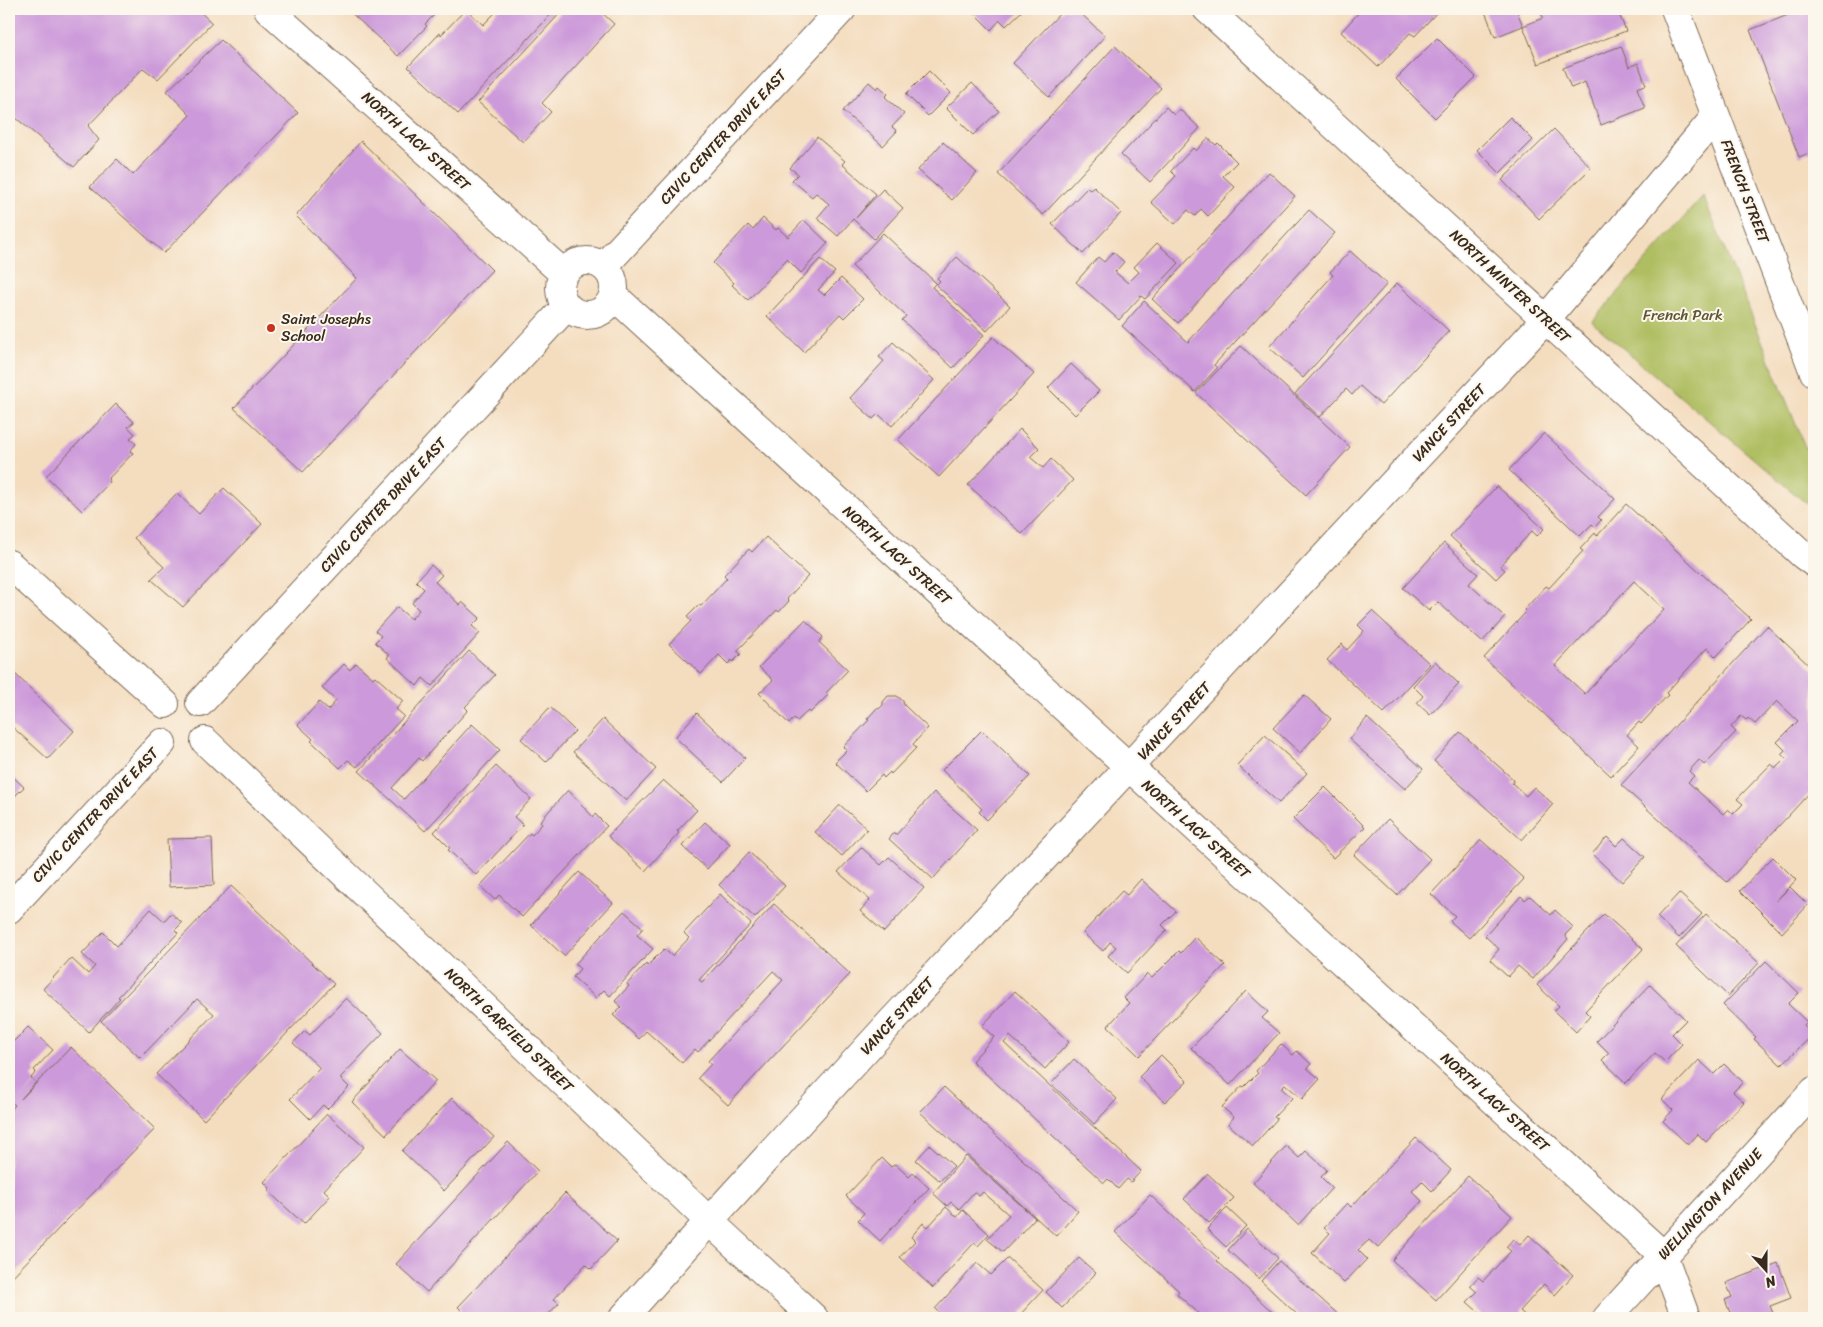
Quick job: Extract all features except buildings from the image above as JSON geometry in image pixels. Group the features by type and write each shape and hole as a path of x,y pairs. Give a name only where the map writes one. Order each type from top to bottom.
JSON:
{"street":[{"name":"NORTH LACY STREET","path":"268,9 563,273"},
{"name":"CIVIC CENTER DRIVE EAST","path":"604,266 842,9"},
{"name":"NORTH MINTER STREET","path":"1207,9 1803,555 1814,563"},
{"name":"FRENCH STREET","path":"1675,9 1814,372"},
{"name":"VANCE STREET","path":"623,1318 709,1221 913,999 1546,319 1716,116"},
{"path":"586,260 596,261 604,266 612,274 615,285 614,296 608,306 599,313 587,316 576,313 566,307 560,296 559,285 563,273 569,266 586,260"},
{"name":"NORTH LACY STREET","path":"614,296 1663,1255 1686,1318"},
{"name":"CIVIC CENTER DRIVE EAST","path":"200,703 566,307"},
{"path":"9,564 165,704"},
{"path":"182,698 192,699 200,703 207,711 211,722 210,732 205,741 196,750 184,752 172,750 162,743 155,723 158,713 165,704 173,699 182,698"},
{"name":"NORTH GARFIELD STREET","path":"205,741 709,1221 814,1318"},
{"name":"CIVIC CENTER DRIVE EAST","path":"9,909 162,743"},
{"name":"WELLINGTON AVENUE","path":"1607,1318 1814,1091"}],"green space":[{"name":"French Park","path":"1703,196 1814,469 1814,510 1592,322"}],"place":[{"name":"Saint Josephs School","path":"271,328"}]}
